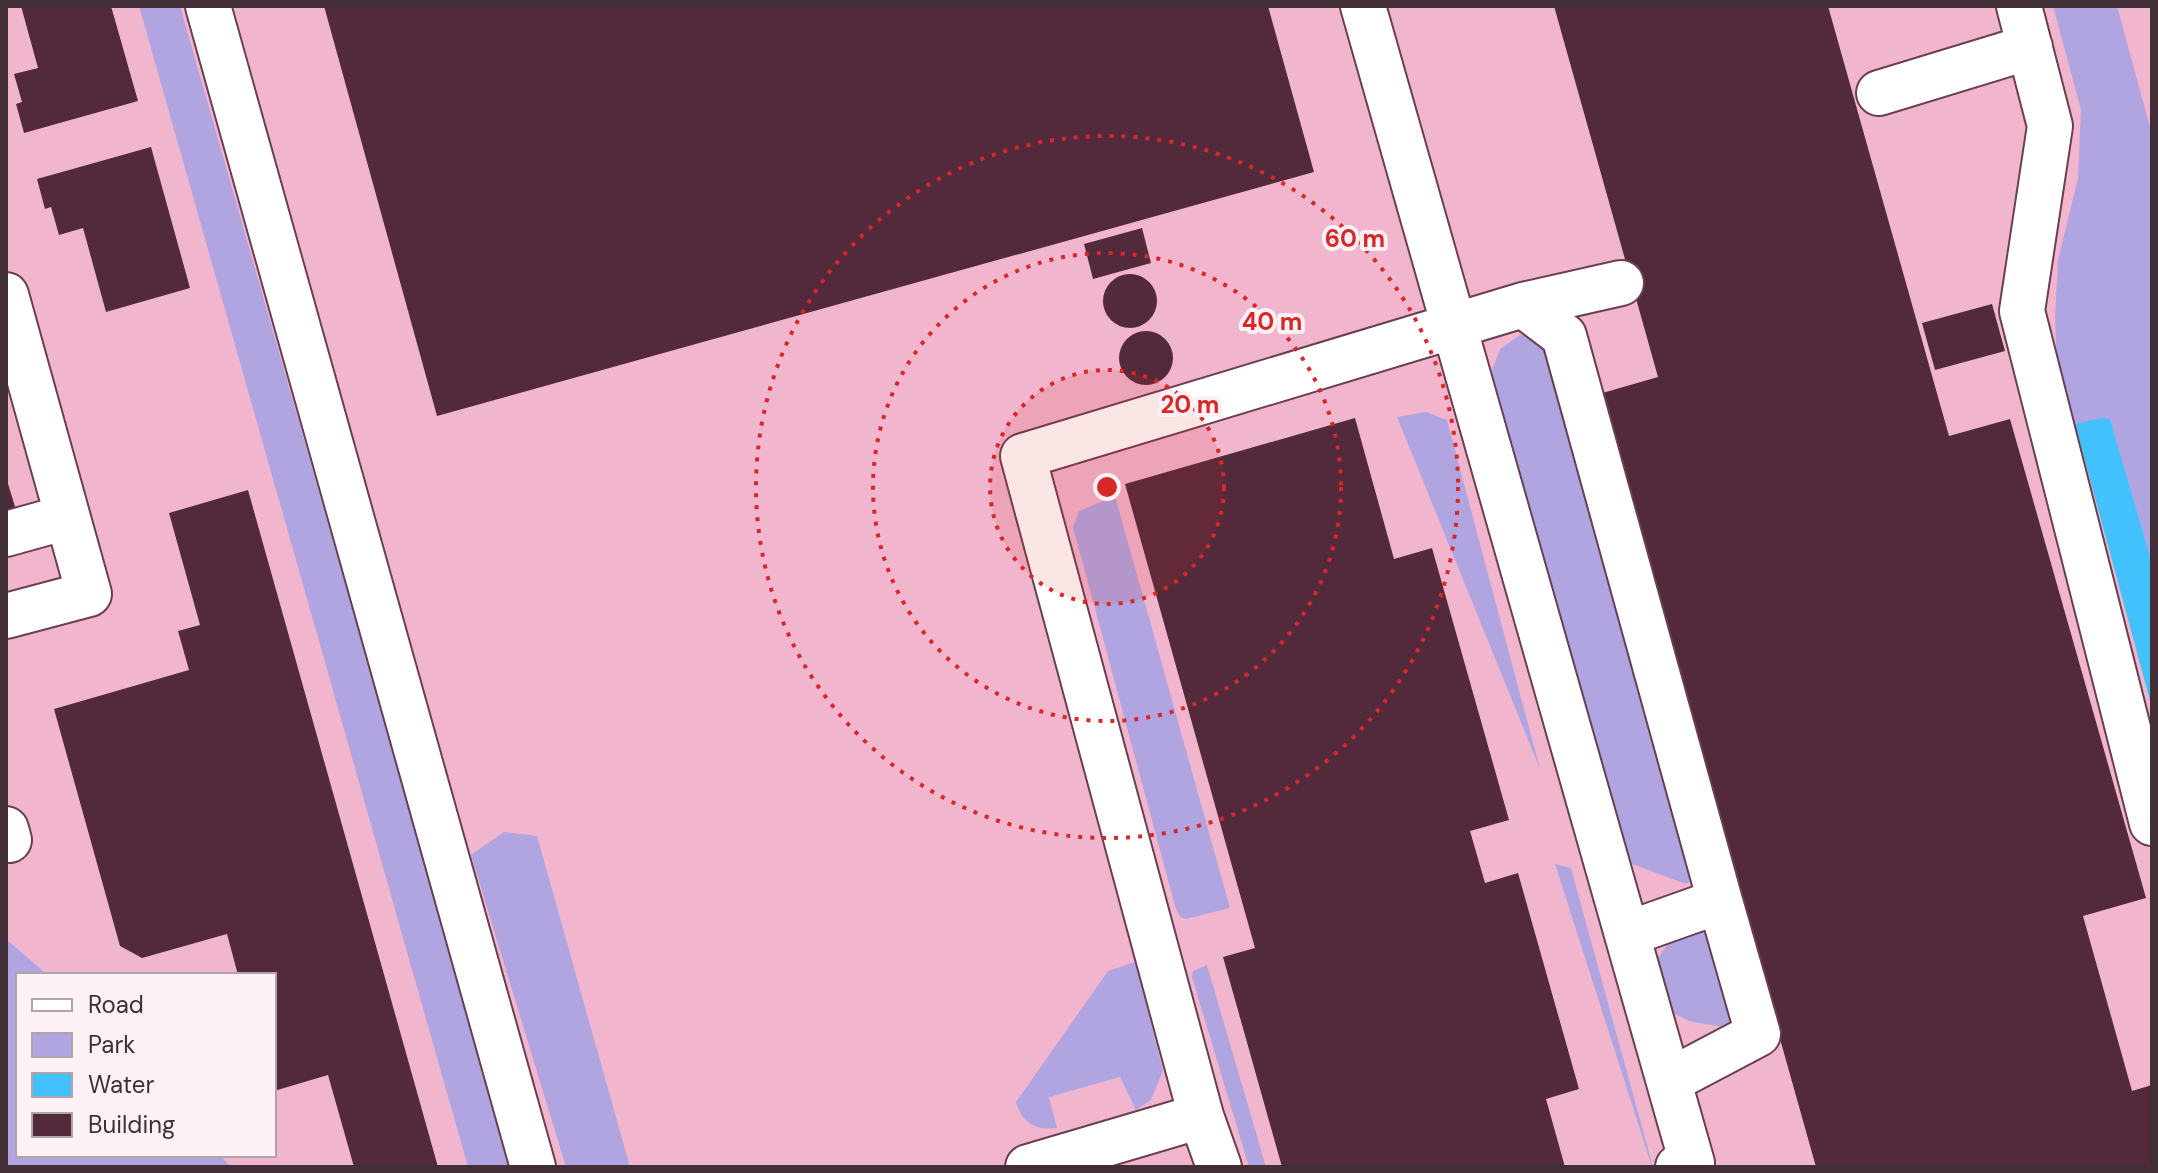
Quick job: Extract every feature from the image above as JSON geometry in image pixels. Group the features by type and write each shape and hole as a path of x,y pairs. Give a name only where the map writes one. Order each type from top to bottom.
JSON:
{"lane":[{"path":"208,6 533,1167"},
{"path":"1363,6 1692,1163 1678,1167"},
{"path":"2019,6 2050,126 2022,311 2152,823"},
{"path":"1879,93 2030,47"},
{"path":"1219,1167 1201,1116 1023,456 1523,305 1621,283"},
{"path":"6,295 89,594 6,616"},
{"path":"1523,305 1564,336 1758,1034 1669,1081"},
{"path":"6,534 67,517"},
{"path":"1627,934 1720,901"},
{"path":"1028,1167 1201,1116"}],"shaded area":[{"path":"6,6 2152,6 2152,1167 127,1167 118,1157 276,1157 276,973 16,973 6,1036"}],"green space":[{"path":"139,6 180,6 512,1167 468,1167"},
{"path":"2053,6 2117,6 2152,134 2152,563 2110,420 2075,424 2057,365 2055,318 2058,260 2078,178 2081,110"},
{"path":"1520,335 1532,337 1543,345 1689,873 1690,881 1686,884 1632,864 1624,855 1488,381 1500,349"},
{"path":"1426,412 1447,420 1540,769 1397,417"},
{"path":"1115,496 1230,908 1186,919 1180,917 1175,906 1073,527 1079,511"},
{"path":"504,832 537,836 630,1167 566,1167 471,855"},
{"path":"1555,864 1571,868 1653,1167 1652,1167"},
{"path":"1702,917 1733,1029 1689,1021 1671,1012 1654,964 1673,936"},
{"path":"6,939 46,973 16,973 16,1157 222,1157 231,1167 6,1167"},
{"path":"1135,962 1163,1070 1151,1100 1136,1110 1120,1077 1049,1097 1057,1128 1031,1124 1016,1102 1108,971"},
{"path":"1207,965 1266,1167 1249,1167 1192,977 1193,971"}],"water":[{"path":"2110,419 2152,563 2152,708 2075,424"}],"building":[{"path":"21,6 111,6 138,101 24,133 16,104 22,102 14,74 38,68"},
{"path":"324,6 1268,6 1314,172 437,416"},
{"path":"1554,6 1828,6 1949,436 2010,419 2146,898 2083,916 2132,1091 2152,1085 2152,1167 1816,1167 1599,394 1658,377"},
{"path":"151,147 190,288 106,312 83,228 59,235 51,207 45,209 37,179"},
{"path":"1142,228 1151,263 1093,279 1084,244"},
{"path":"1130,274 1149,282 1157,301 1149,320 1130,328 1111,320 1103,301 1111,282"},
{"path":"1992,304 2005,351 1935,370 1922,323"},
{"path":"1146,331 1165,339 1173,358 1165,377 1146,385 1127,377 1119,358 1127,339"},
{"path":"1355,418 1394,559 1432,548 1509,820 1470,831 1485,883 1518,873 1579,1089 1546,1099 1565,1167 1282,1167 1223,957 1255,948 1125,484"},
{"path":"6,477 16,510 6,513"},
{"path":"248,490 438,1167 354,1167 328,1075 276,1090 276,973 237,973 227,934 142,958 120,946 54,709 189,670 178,631 200,625 169,513"}]}
